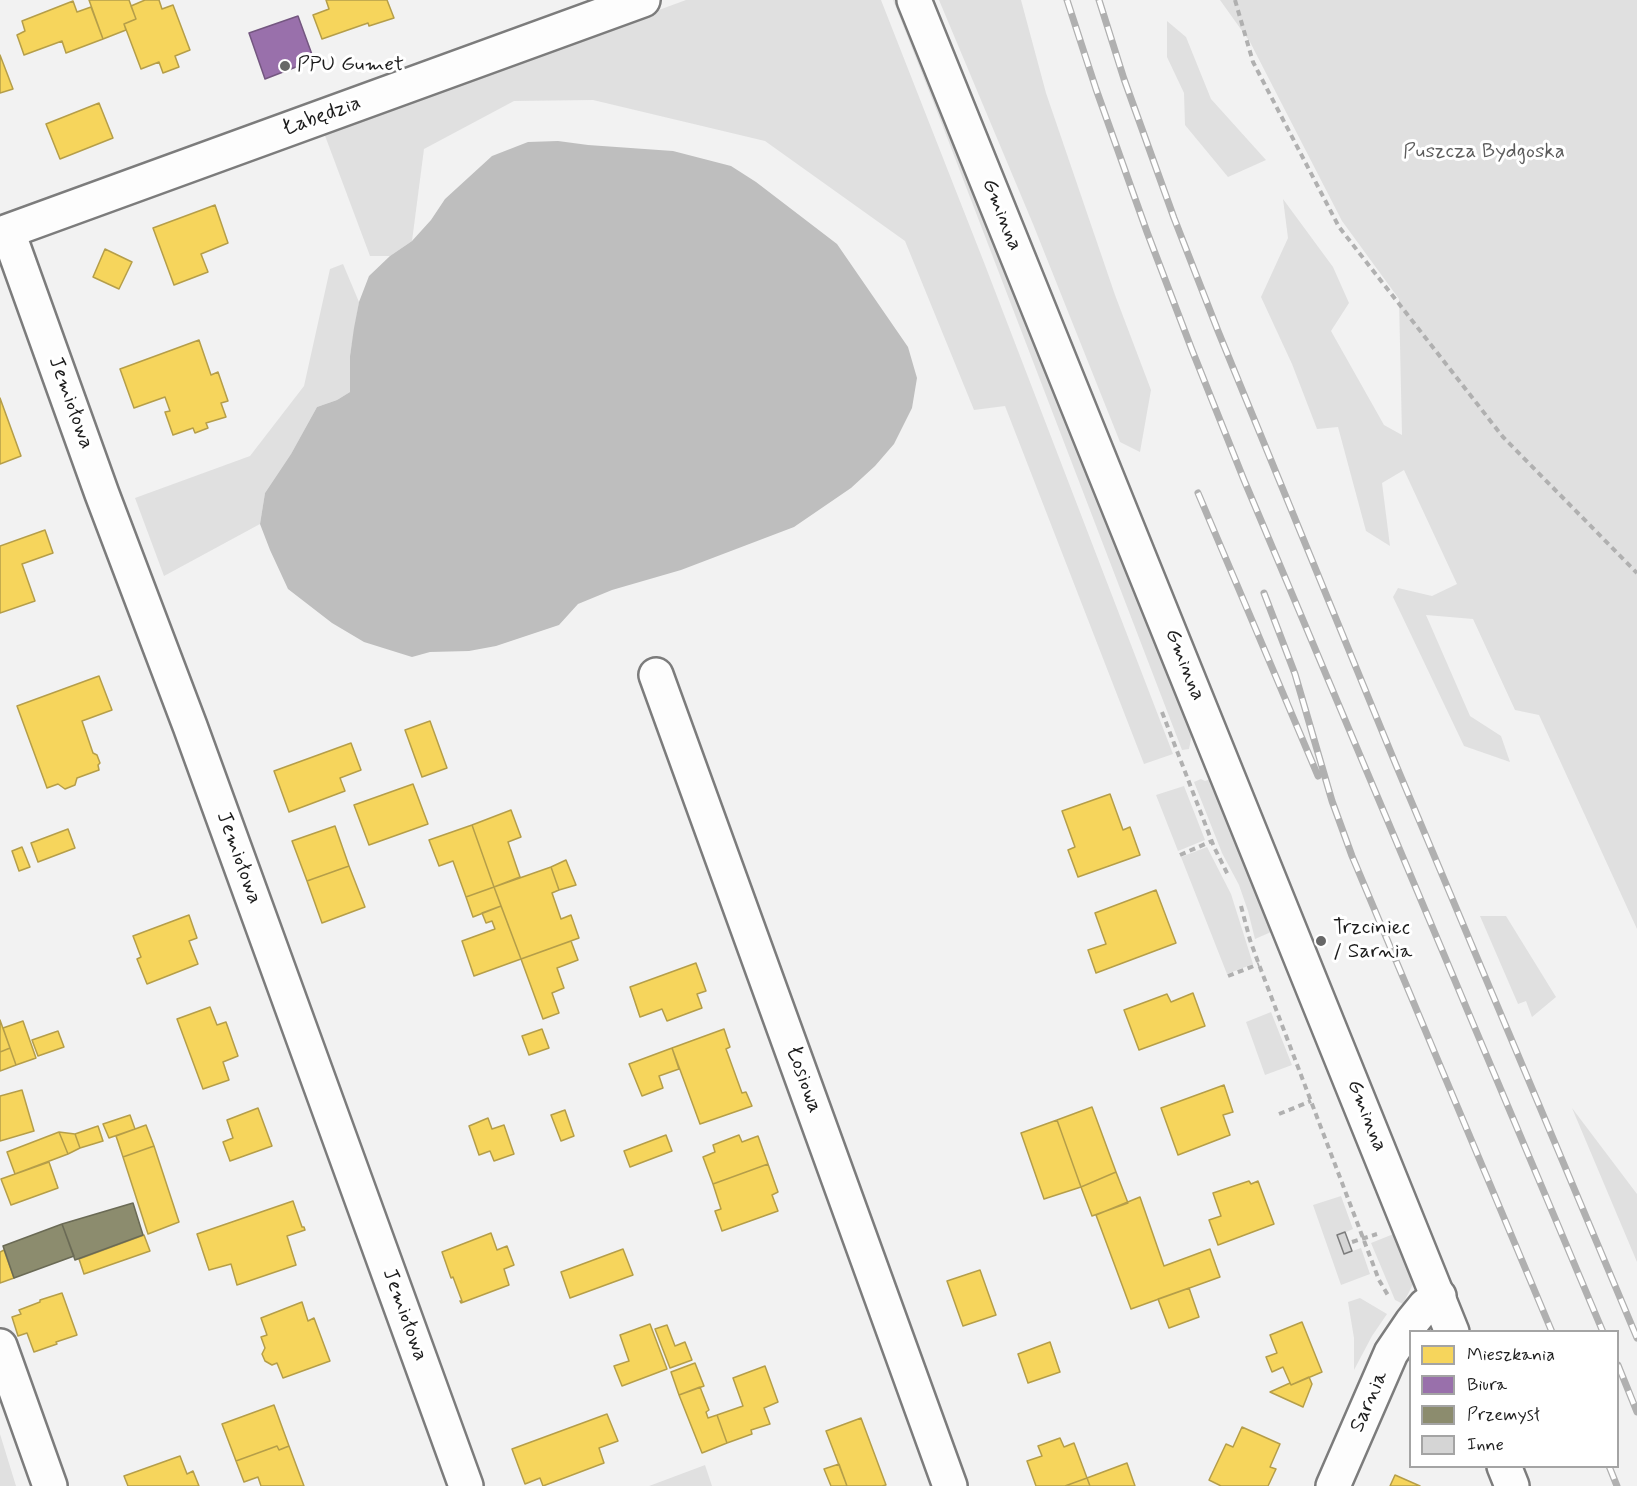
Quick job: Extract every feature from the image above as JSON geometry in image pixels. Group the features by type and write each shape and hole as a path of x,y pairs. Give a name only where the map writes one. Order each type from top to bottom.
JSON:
{"street":[{"name":"Łabędzia","path":"4,233 644,0"},
{"name":"Gminna","path":"914,0 1451,1330"},
{"name":"Jemiołowa","path":"4,233 190,726 466,1486"},
{"name":"Łosiowa","path":"656,675 950,1486"},
{"name":"Sarnia","path":"1333,1486 1391,1353 1425,1306 1439,1296"},
{"path":"0,1346 50,1486"},
{"path":"1504,1468 1512,1486"}],"path":[{"path":"1235,0 1253,62 1339,227 1503,437 1637,573"},
{"path":"1180,855 1212,841"},
{"path":"1228,976 1259,964"},
{"path":"1279,1114 1311,1101"}],"green space":[{"path":"686,0 881,0 1173,754 1144,764 1005,406 974,410 905,241 765,141 593,100 514,101 424,149 412,241 390,256 370,256 324,133"},
{"path":"893,0 897,0 925,68 1192,734 1189,749 1182,750"},
{"path":"939,0 1021,0 1046,93 1115,295 1151,390 1140,452 1120,442 1033,224"},
{"name":"Puszcza Bydgoska","path":"1220,0 1637,0 1637,929 1539,715 1515,710 1473,619 1426,615 1470,716 1501,736 1510,762 1464,746 1393,597 1398,588 1432,596 1457,584 1404,470 1382,483 1390,546 1366,531 1338,427 1317,429 1292,364 1261,297 1288,238 1283,199 1333,267 1349,303 1331,331 1384,425 1402,435 1399,299 1342,221 1250,42"},
{"path":"1167,21 1186,37 1211,99 1266,160 1228,177 1185,125 1184,93 1167,57"},
{"path":"343,264 359,302 350,356 350,392 337,400 317,407 291,454 265,493 260,524 164,576 135,498 250,456 304,386 330,269"},
{"path":"1201,779 1205,781 1211,779 1271,932 1255,939 1239,885 1222,853 1194,782"},
{"path":"1184,786 1205,840 1178,851 1156,795"},
{"path":"1207,847 1231,894 1253,964 1227,974 1181,857"},
{"path":"1480,916 1506,916 1556,997 1532,1017 1526,1001 1518,1004"},
{"path":"1271,1012 1292,1065 1265,1075 1246,1022"},
{"path":"1572,1108 1637,1194 1637,1262"},
{"path":"1341,1196 1353,1229 1337,1236 1344,1254 1361,1248 1370,1274 1341,1285 1313,1205"},
{"path":"1396,1233 1414,1282 1403,1304 1395,1300 1371,1243"},
{"path":"1360,1298 1387,1314 1354,1370 1354,1338 1348,1302"},
{"path":"0,1434 16,1486 0,1486"},
{"path":"705,1465 712,1486 649,1486"}],"shaded area":[{"path":"558,141 673,151 731,166 756,182 837,244 908,347 917,378 912,408 894,444 875,466 851,488 794,527 681,570 612,590 578,604 559,625 496,646 469,651 430,652 412,657 364,642 332,623 288,589 260,524 265,493 291,454 317,407 337,400 350,392 350,356 354,328 359,302 369,276 390,256 412,241 431,220 445,199 492,156 528,142"}],"building: Mieszkania":[{"path":"89,0 129,0 136,19 124,24 126,30 103,39"},
{"path":"145,0 159,0 162,9 173,5 190,50 175,56 179,67 163,73 159,62 141,69 124,24 136,19 131,6"},
{"path":"326,0 387,0 394,18 369,26 368,23 322,39 313,15 329,9"},
{"path":"73,1 77,12 91,7 103,39 66,53 62,41 24,55 17,35 25,31 22,21"},
{"path":"0,55 13,89 0,93"},
{"path":"99,103 113,138 60,159 46,124"},
{"path":"215,205 228,243 201,254 208,272 174,285 153,228"},
{"path":"105,249 132,262 119,289 93,277"},
{"path":"199,340 211,375 218,372 228,401 221,403 226,417 206,423 208,428 195,433 193,428 173,435 165,412 170,411 165,397 134,408 120,369"},
{"path":"0,398 21,456 0,464"},
{"path":"45,530 53,553 22,564 35,601 0,613 0,546"},
{"path":"99,676 112,710 82,721 93,753 97,755 100,763 99,770 77,778 75,785 65,789 58,784 47,788 17,706"},
{"path":"430,721 447,768 422,777 405,730"},
{"path":"351,743 361,770 340,778 345,791 289,812 274,771"},
{"path":"413,784 428,824 369,845 354,805"},
{"path":"1110,794 1123,830 1130,827 1140,855 1078,877 1068,850 1075,847 1062,811"},
{"path":"511,810 521,837 508,842 520,877 494,887 472,825"},
{"path":"472,825 494,887 466,897 453,861 439,866 429,840"},
{"path":"335,826 349,866 307,881 292,841"},
{"path":"68,829 75,848 38,862 31,843"},
{"path":"22,847 30,867 19,871 12,851"},
{"path":"566,860 576,885 559,890 551,867"},
{"path":"349,866 365,907 322,923 307,881"},
{"path":"551,867 559,890 552,893 561,919 571,915 579,938 521,959 494,887"},
{"path":"494,887 501,906 473,917 466,897"},
{"path":"1156,890 1176,943 1096,973 1088,950 1106,944 1095,913"},
{"path":"501,906 521,959 474,976 462,941 495,929 492,921 486,923 482,913"},
{"path":"189,915 197,938 189,941 198,964 147,984 137,959 141,957 133,936"},
{"path":"571,941 578,960 557,968 564,988 552,993 559,1013 543,1019 521,959"},
{"path":"696,963 706,991 697,994 702,1008 667,1021 662,1009 640,1017 630,987"},
{"path":"1193,993 1205,1026 1139,1050 1124,1010 1167,994 1171,1002"},
{"path":"210,1007 217,1025 226,1022 238,1056 223,1062 229,1080 203,1089 177,1019"},
{"path":"0,1020 10,1048 0,1052"},
{"path":"23,1021 36,1058 16,1065 3,1028"},
{"path":"542,1029 549,1048 529,1055 522,1036"},
{"path":"724,1029 730,1047 726,1049 742,1093 746,1092 752,1106 700,1124 672,1048"},
{"path":"58,1031 64,1047 38,1056 32,1040"},
{"path":"10,1048 16,1065 0,1071 0,1052"},
{"path":"672,1048 679,1069 659,1076 663,1088 642,1096 629,1064"},
{"path":"1224,1085 1233,1112 1223,1115 1230,1135 1178,1155 1161,1108"},
{"path":"22,1090 34,1131 0,1141 0,1096"},
{"path":"1092,1107 1116,1172 1081,1187 1057,1120"},
{"path":"258,1108 272,1146 230,1161 223,1142 233,1138 227,1120"},
{"path":"565,1110 574,1136 561,1141 551,1115"},
{"path":"130,1115 135,1129 109,1138 103,1124"},
{"path":"488,1118 492,1129 504,1125 514,1154 494,1161 490,1151 479,1155 469,1126"},
{"path":"1057,1120 1081,1187 1044,1199 1021,1133"},
{"path":"146,1125 154,1146 123,1157 116,1136"},
{"path":"98,1126 103,1141 80,1148 75,1134"},
{"path":"59,1132 68,1154 15,1174 7,1152"},
{"path":"59,1132 75,1134 80,1148 68,1154"},
{"path":"666,1135 672,1151 630,1167 624,1151"},
{"path":"739,1135 742,1142 758,1136 768,1164 713,1184 703,1157 715,1152 713,1145"},
{"path":"154,1146 179,1222 148,1234 123,1157"},
{"path":"49,1162 58,1188 11,1205 1,1179"},
{"path":"768,1164 778,1192 772,1195 778,1211 722,1231 715,1211 721,1209 713,1184"},
{"path":"1116,1172 1128,1203 1092,1216 1081,1187"},
{"path":"1249,1181 1251,1184 1258,1181 1274,1224 1218,1245 1209,1220 1221,1216 1213,1193"},
{"path":"1140,1197 1164,1266 1210,1249 1220,1277 1131,1309 1096,1215"},
{"path":"293,1201 305,1230 287,1236 296,1265 237,1285 231,1264 209,1270 197,1234"},
{"path":"491,1233 497,1250 507,1246 514,1265 504,1269 509,1285 461,1303 442,1252"},
{"path":"144,1235 150,1251 84,1274 79,1259"},
{"path":"623,1249 633,1275 570,1298 561,1272"},
{"path":"4,1250 14,1278 0,1283 0,1252"},
{"path":"980,1270 996,1315 963,1326 947,1281"},
{"path":"1189,1288 1199,1317 1169,1328 1158,1299"},
{"path":"62,1293 77,1335 34,1352 27,1333 18,1336 12,1317 21,1314 19,1310"},
{"path":"302,1302 308,1321 314,1318 330,1361 283,1378 277,1363 272,1365 265,1361 262,1354 265,1348 261,1337 267,1335 261,1318"},
{"path":"1302,1322 1322,1372 1291,1385 1283,1367 1272,1372 1266,1357 1277,1353 1270,1335"},
{"path":"650,1324 667,1369 622,1386 614,1366 629,1361 620,1335"},
{"path":"667,1325 675,1346 685,1342 692,1360 670,1368 655,1329"},
{"path":"1050,1342 1060,1372 1028,1383 1018,1354"},
{"path":"695,1363 704,1386 679,1395 671,1372"},
{"path":"765,1366 778,1402 764,1408 770,1424 751,1430 752,1434 727,1443 717,1415 743,1406 733,1378"},
{"path":"1309,1377 1312,1384 1303,1407 1270,1392 1290,1383 1291,1385"},
{"path":"700,1387 709,1410 706,1412 708,1418 717,1415 727,1443 702,1453 679,1395"},
{"path":"274,1405 289,1446 279,1450 277,1446 236,1461 222,1424"},
{"path":"607,1414 618,1441 599,1448 604,1463 543,1486 540,1478 525,1484 512,1449"},
{"path":"861,1418 886,1485 847,1486 826,1431"},
{"path":"1242,1427 1280,1444 1270,1467 1276,1469 1268,1486 1221,1486 1209,1480 1226,1444 1233,1447"},
{"path":"1060,1438 1064,1447 1074,1443 1087,1478 1065,1486 1036,1486 1027,1461 1042,1456 1038,1446"},
{"path":"277,1446 279,1450 289,1446 304,1486 261,1486 258,1477 244,1482 236,1461"},
{"path":"180,1456 187,1474 193,1471 199,1486 128,1486 124,1476"},
{"path":"1127,1463 1135,1486 1090,1486 1087,1478"},
{"path":"839,1464 847,1486 831,1486 824,1469"},
{"path":"1395,1475 1420,1486 1390,1486"},
{"path":"1087,1478 1090,1486 1065,1486"}],"building: Biura":[{"path":"298,16 314,60 265,79 249,33"}],"building: Przemysł":[{"path":"133,1203 143,1235 75,1260 62,1224"},
{"path":"62,1224 74,1256 14,1278 3,1246"}],"building: Inne":[{"path":"1345,1232 1352,1251 1344,1254 1337,1235"}],"railway":[{"path":"1067,0 1147,232 1244,480 1602,1330"},
{"path":"1099,0 1124,79 1218,331 1396,765 1637,1338"},
{"path":"1198,493 1318,776"},
{"path":"1264,593 1295,674 1332,801 1352,856 1551,1330"},
{"path":"1619,1367 1637,1412"},
{"path":"1610,1468 1617,1486"}],"place":[{"name":"PPU Gumet","path":"285,66"},
{"name":"Trzciniec / Sarnia","path":"1321,941"}]}
